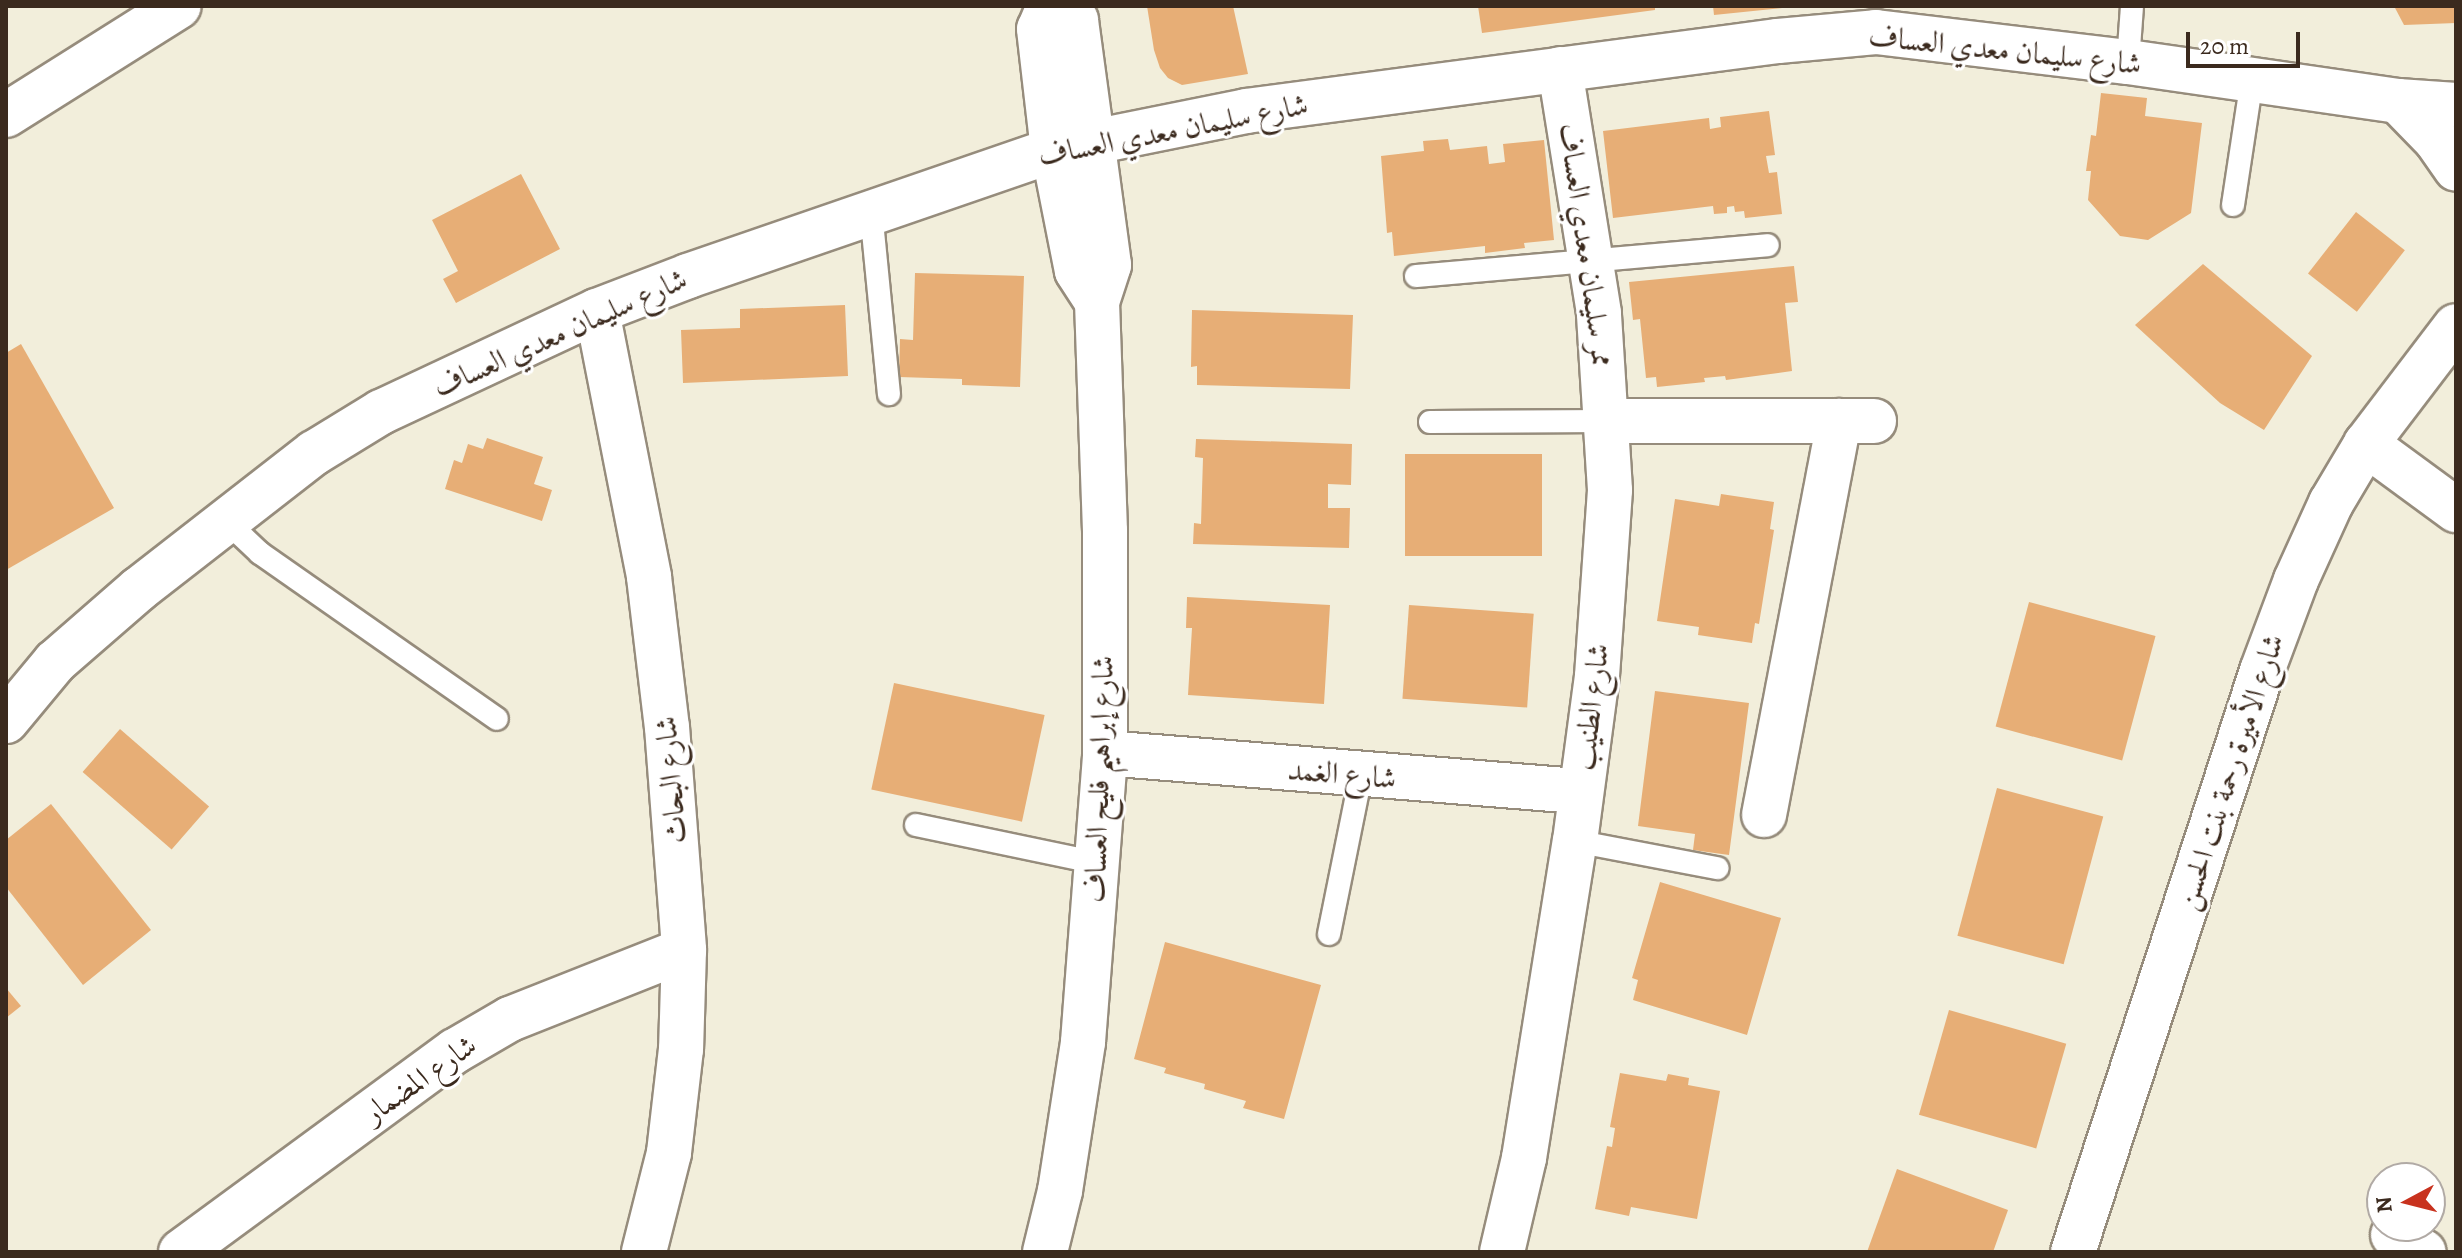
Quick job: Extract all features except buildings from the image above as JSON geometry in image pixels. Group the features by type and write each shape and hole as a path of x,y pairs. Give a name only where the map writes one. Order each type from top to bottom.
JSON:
{"street":[{"path":"6,115 179,6"},
{"name":"شارع إبراهيم فليح العساف","path":"1049,6 1039,29 1074,146"},
{"name":"شارع إبراهيم فليح العساف","path":"1045,1252 1060,1191 1083,1042 1105,753 1105,531 1097,302 1077,271 1074,146 1076,20 1066,6"},
{"name":"شارع سليمان معدي العساف","path":"6,721 55,662 139,589 314,453 381,412 597,311 871,211 1074,146 1246,111 1778,41 1874,19 2128,62 2398,101 2456,105"},
{"name":"ممر سليمان معدي العساف","path":"1560,69 1591,259 1608,421"},
{"path":"2398,101 2436,140 2456,169"},
{"name":"شارع البحاث","path":"597,311 649,577 667,727 684,950 681,1049 671,1138 644,1252"},
{"name":"شارع الأميرة رحمة بنت الحسن","path":"2073,1252 2262,671 2331,503 2366,444 2456,326"},
{"path":"1608,421 1856,421 1764,815"},
{"name":"شارع الطنيب","path":"1502,1252 1524,1158 1575,841 1597,676 1610,490 1608,421"},
{"path":"2366,444 2456,510"},
{"name":"شارع الغمد","path":"1105,753 1361,776 1580,791"},
{"name":"شارع المضمار","path":"181,1252 455,1051 524,1013 684,950"}],"lane":[{"path":"2128,62 2132,6"},
{"path":"2233,205 2252,80"},
{"path":"871,211 889,394"},
{"path":"1416,276 1768,245"},
{"path":"1430,422 1608,421"},
{"path":"225,520 260,553 497,719"},
{"path":"1329,934 1361,776"},
{"path":"916,825 1098,863"},
{"path":"1575,841 1717,868"}]}
